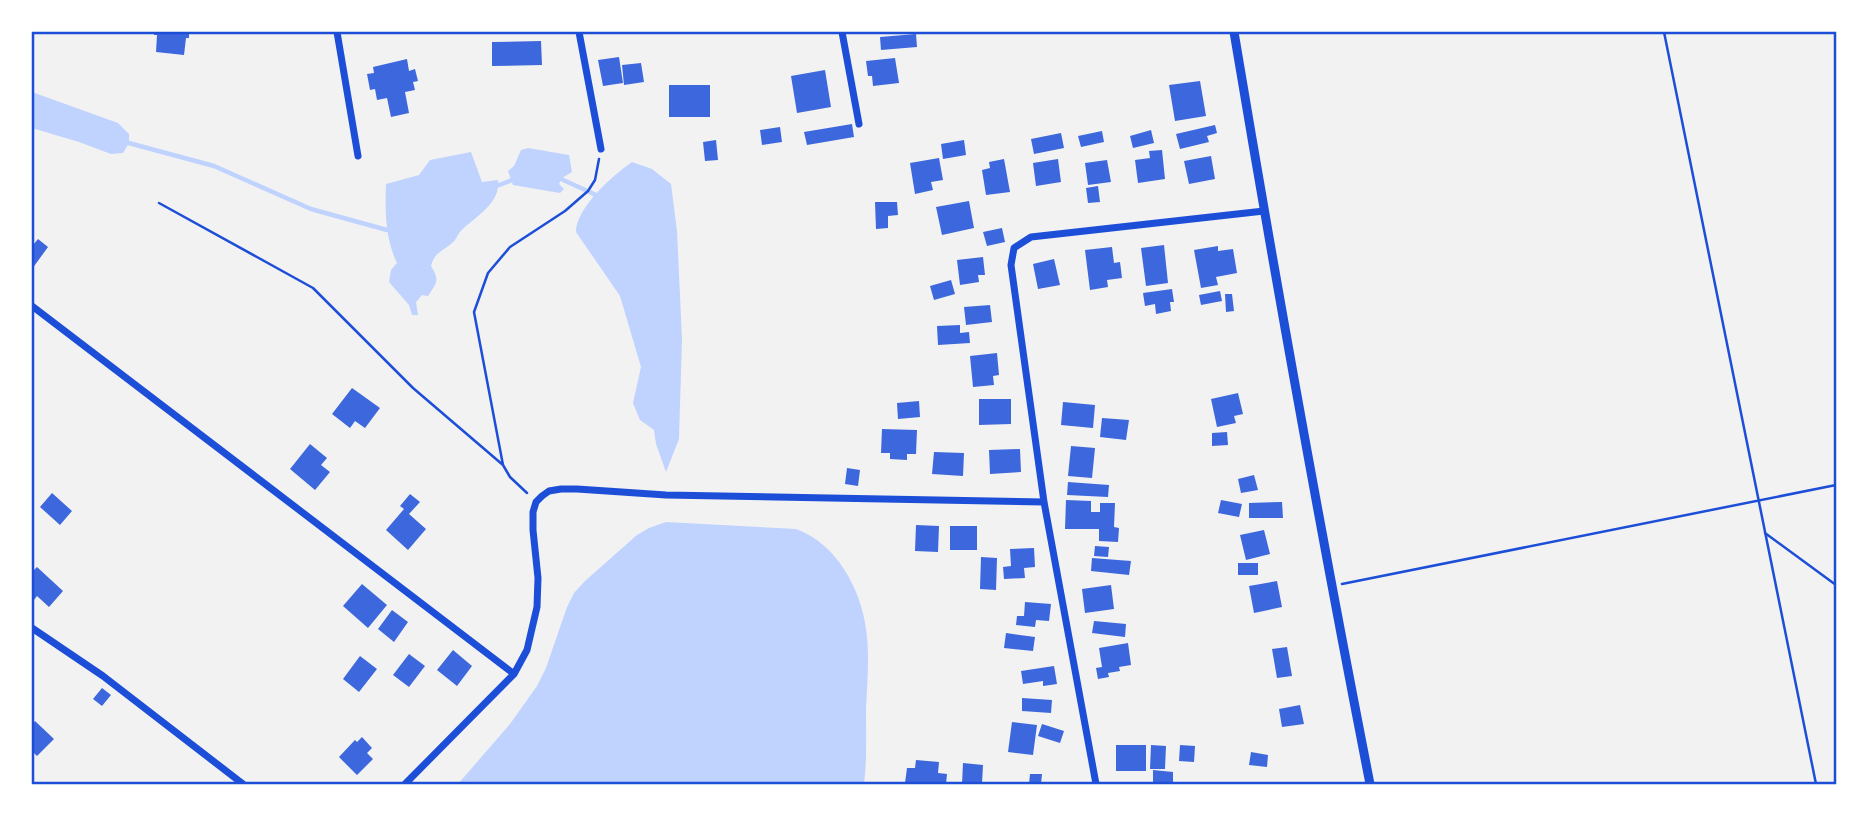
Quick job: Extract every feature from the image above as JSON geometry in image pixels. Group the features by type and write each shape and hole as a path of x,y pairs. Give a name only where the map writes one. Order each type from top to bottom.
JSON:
{"street":[{"path":"337,32 358,156"},
{"path":"579,32 601,149"},
{"path":"842,32 859,124"},
{"path":"1234,32 1331,586 1370,785"},
{"path":"1096,785 1044,502 1011,265 1014,248 1031,237 1264,211"},
{"path":"32,306 514,674"},
{"path":"405,785 514,674 527,650 537,607 538,578 533,512 536,502 549,491 561,489 666,495 1044,502"},
{"path":"32,628 103,676 243,785"}],"path":[{"path":"1664,32 1816,785"},
{"path":"536,502 510,477 503,464 474,312 488,273 510,247 565,211 588,191 595,180 601,149"},
{"path":"159,203 313,288 413,388 503,464"},
{"path":"1331,586 1836,485"},
{"path":"1765,533 1836,585"}],"water":[{"path":"32,92 118,123 129,134 129,143 123,153 111,154 32,128"},
{"path":"528,148 569,155 572,172 562,178 559,184 564,189 560,193 513,185 508,171 514,166 521,150"},
{"path":"471,152 482,182 498,180 498,189 491,204 434,258 431,266 436,275 435,284 428,296 422,295 416,302 418,315 412,315 409,305 389,282 391,270 397,263 388,234 386,184 419,175 430,160"},
{"path":"632,162 652,169 671,184 677,231 682,339 679,439 666,472 654,430 640,420 633,403 641,367 620,296 576,232 582,213 589,203 615,175"},
{"path":"666,522 796,529 823,545 844,569 859,598 866,629 868,659 864,784 458,784 510,724 537,686 574,593 637,535"}],"building":[{"path":"154,32 189,32 184,55 156,52 157,35 154,35"},
{"path":"916,34 917,47 881,50 880,37"},
{"path":"541,41 542,65 492,66 492,42"},
{"path":"619,57 623,83 603,86 598,60"},
{"path":"895,58 899,83 873,86 872,76 868,76 866,61"},
{"path":"407,59 409,71 415,69 418,81 413,82 415,90 405,92 409,113 391,117 387,98 377,100 375,89 370,90 367,74 374,73 373,67"},
{"path":"641,63 644,82 624,85 622,65"},
{"path":"825,70 831,107 797,113 791,76"},
{"path":"1200,81 1206,116 1175,121 1169,85"},
{"path":"669,85 710,85 710,117 669,117"},
{"path":"852,124 854,137 807,145 804,132"},
{"path":"1215,125 1217,133 1207,136 1209,142 1180,149 1176,134"},
{"path":"780,127 782,142 762,145 760,130"},
{"path":"1151,130 1154,143 1133,148 1130,136"},
{"path":"1102,131 1104,142 1081,147 1078,136"},
{"path":"1061,133 1064,148 1034,154 1031,139"},
{"path":"716,140 718,160 705,161 703,142"},
{"path":"964,140 966,155 943,159 941,144"},
{"path":"1162,150 1165,179 1138,183 1135,160 1150,158 1149,151"},
{"path":"1211,156 1215,179 1189,184 1184,161"},
{"path":"939,158 943,180 931,182 933,190 915,194 910,163"},
{"path":"1004,159 1010,192 986,195 982,170 990,168 989,162"},
{"path":"1058,159 1061,182 1036,186 1033,163"},
{"path":"1107,160 1111,182 1088,185 1085,163"},
{"path":"1098,186 1100,202 1088,203 1086,188"},
{"path":"969,201 974,228 942,235 936,207"},
{"path":"875,202 897,202 898,215 888,216 888,228 876,229"},
{"path":"1002,228 1005,242 987,246 983,232"},
{"path":"38,239 48,247 32,269 32,243 33,245"},
{"path":"1164,245 1168,283 1146,286 1141,248"},
{"path":"1218,246 1218,251 1233,249 1237,273 1216,277 1218,285 1201,288 1194,250"},
{"path":"1112,247 1114,263 1120,262 1122,278 1107,280 1108,287 1090,290 1085,250"},
{"path":"983,257 985,275 978,275 979,282 960,285 957,260"},
{"path":"1054,259 1060,285 1038,289 1033,264"},
{"path":"951,280 955,294 934,300 930,286"},
{"path":"1172,289 1174,302 1170,302 1171,311 1156,314 1155,304 1145,306 1143,293"},
{"path":"1220,291 1222,301 1201,305 1199,295"},
{"path":"1225,294 1232,294 1234,311 1226,312"},
{"path":"990,305 992,322 966,325 964,307"},
{"path":"960,325 960,333 969,332 970,343 938,345 937,326"},
{"path":"997,353 999,375 993,376 994,385 973,387 970,356"},
{"path":"352,388 380,408 365,428 355,421 350,428 332,414"},
{"path":"1238,393 1243,414 1234,416 1236,423 1217,427 1211,399"},
{"path":"979,399 1011,399 1011,424 979,425"},
{"path":"919,401 920,417 898,419 897,403"},
{"path":"1063,402 1095,405 1093,428 1061,425"},
{"path":"1102,418 1129,420 1126,440 1100,437"},
{"path":"882,429 917,430 916,454 907,454 907,460 890,459 890,453 881,453"},
{"path":"1227,432 1228,445 1212,446 1212,433"},
{"path":"310,444 327,458 321,465 330,472 315,490 290,469"},
{"path":"1071,446 1095,448 1092,478 1068,476"},
{"path":"1020,449 1021,472 990,474 989,450"},
{"path":"934,452 964,453 963,476 932,474"},
{"path":"847,468 860,470 858,486 845,484"},
{"path":"1254,475 1258,490 1241,493 1238,479"},
{"path":"1068,482 1109,485 1108,497 1067,495"},
{"path":"52,493 72,511 60,525 40,507"},
{"path":"410,494 420,502 409,514 426,529 408,550 386,530 404,509 400,506"},
{"path":"1066,500 1091,501 1091,512 1100,512 1100,503 1115,503 1114,527 1119,528 1118,542 1099,541 1099,529 1065,529"},
{"path":"1221,500 1242,504 1239,517 1218,513"},
{"path":"1282,502 1283,518 1249,518 1249,503"},
{"path":"916,525 939,526 938,552 915,551"},
{"path":"950,526 977,526 977,550 950,550"},
{"path":"1264,530 1270,554 1246,560 1240,535"},
{"path":"1095,546 1109,547 1108,557 1094,556"},
{"path":"1034,548 1035,567 1024,568 1025,578 1004,579 1003,567 1011,566 1010,549"},
{"path":"981,557 997,558 996,590 980,589"},
{"path":"1092,558 1131,561 1129,575 1091,571"},
{"path":"1238,563 1258,563 1258,575 1238,575"},
{"path":"37,567 63,591 49,607 37,596 34,600 32,598 32,572"},
{"path":"1277,581 1282,607 1254,613 1249,586"},
{"path":"362,584 387,605 368,628 343,606"},
{"path":"1111,585 1114,609 1085,613 1082,589"},
{"path":"1025,602 1051,604 1049,621 1036,620 1035,627 1016,625 1017,616 1024,616"},
{"path":"392,610 408,622 394,642 378,629"},
{"path":"1094,621 1126,624 1125,637 1092,633"},
{"path":"1006,633 1035,637 1033,651 1004,648"},
{"path":"1128,643 1131,665 1119,667 1120,671 1108,673 1109,677 1098,679 1096,668 1102,667 1099,648"},
{"path":"1287,647 1292,676 1277,678 1272,649"},
{"path":"453,650 472,666 457,686 437,670"},
{"path":"409,654 425,666 409,687 393,675"},
{"path":"360,656 377,669 359,692 343,679"},
{"path":"1054,666 1057,684 1043,686 1043,681 1023,684 1021,671"},
{"path":"102,688 111,695 102,706 93,699"},
{"path":"1022,698 1052,700 1051,713 1022,711"},
{"path":"1300,705 1304,724 1282,727 1279,709"},
{"path":"35,721 54,739 37,756 32,751 32,725"},
{"path":"1012,722 1037,725 1033,755 1008,752"},
{"path":"1042,724 1064,731 1060,743 1038,736"},
{"path":"362,737 372,748 367,753 373,759 357,775 339,757 355,740 357,742"},
{"path":"1116,745 1146,745 1146,771 1116,771"},
{"path":"1151,745 1166,746 1165,769 1150,769"},
{"path":"1180,745 1195,746 1194,762 1179,761"},
{"path":"1251,752 1268,755 1267,767 1249,765"},
{"path":"916,760 939,762 938,773 947,774 946,784 905,783 907,768 915,768"},
{"path":"963,763 983,765 982,784 962,784"},
{"path":"1153,770 1173,772 1173,783 1153,782"},
{"path":"1030,774 1042,774 1041,784 1029,784"}],"waterway":[{"path":"125,142 214,166 311,209 387,230 392,228"},
{"path":"559,178 600,199"},
{"path":"494,187 515,179"}]}
